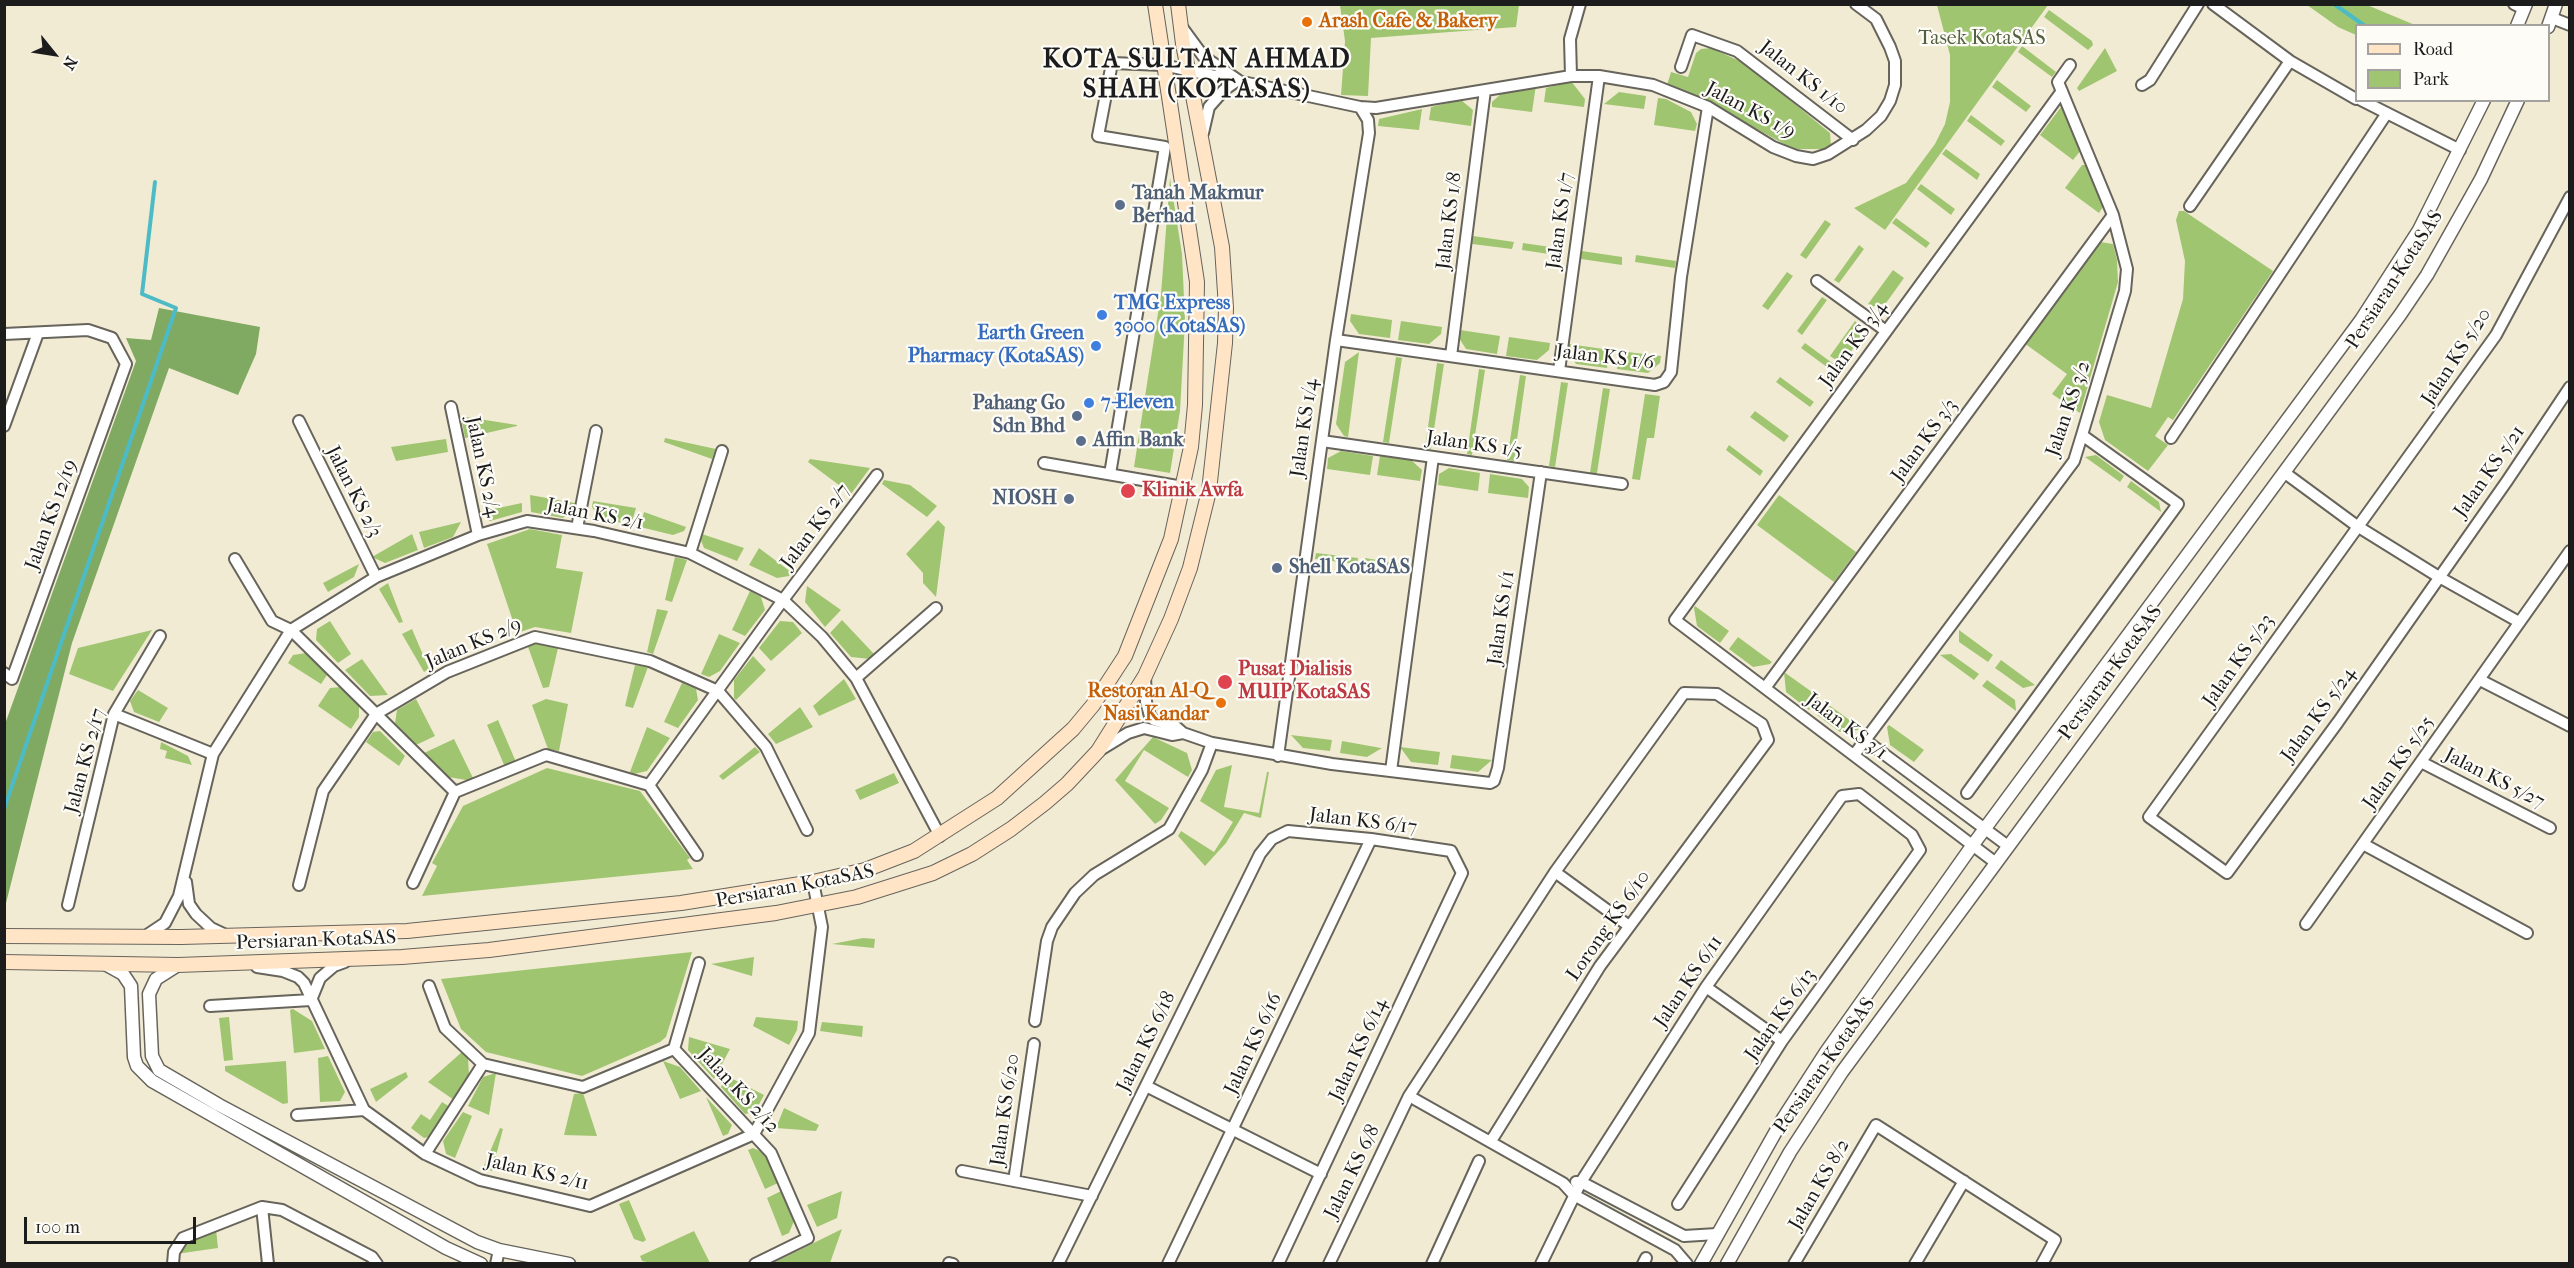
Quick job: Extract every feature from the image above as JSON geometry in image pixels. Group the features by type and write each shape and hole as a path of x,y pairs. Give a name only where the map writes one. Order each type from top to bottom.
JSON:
{"main road":[{"name":"Persiaran KotaSAS","path":"4,936 144,937 395,932 649,907 813,882 889,861 940,836 997,798 1073,729 1093,705 1125,656 1140,623 1171,539 1191,447 1195,405 1197,282 1155,4"},
{"name":"Persiaran KotaSAS","path":"4,962 178,965 352,959 489,950 688,926 818,906 895,887 933,873 972,854 1011,829 1045,803 1067,784 1098,751 1145,676 1171,619 1198,540 1209,491 1220,404 1226,308 1222,247 1178,4"}],"street":[{"path":"1570,76 1570,39 1580,4"},
{"name":"Jalan KS 1/9","path":"1110,474 1165,147 1098,136 1112,63 1163,65 1360,107 1376,108 1570,76 1599,76 1653,85 1708,107 1773,147 1796,156 1813,159 1828,154 1853,140 1881,116 1890,101 1895,85 1895,61 1886,34 1876,20 1856,4"},
{"path":"2142,86 2150,80 2198,4"},
{"path":"2213,4 2290,61 2355,98"},
{"path":"2556,4 2550,22 2570,25"},
{"path":"2517,24 2521,6"},
{"path":"1181,26 1203,56 1238,80 1224,90 1209,107 1204,124 1204,145"},
{"name":"Jalan KS 1/10","path":"1682,67 1692,35 1737,51 1853,140"},
{"path":"2190,206 2290,61"},
{"name":"Jalan KS 3/4","path":"1675,620 2062,91 2058,82 2070,65"},
{"name":"Jalan KS 1/7","path":"1559,371 1599,76"},
{"name":"Jalan KS 1/8","path":"1451,356 1485,90"},
{"name":"Jalan KS 3/2","path":"1854,755 2074,461 2120,312 2127,280 2126,258 2113,215 2062,91"},
{"path":"2365,102 2460,150"},
{"name":"Persiaran KotaSAS","path":"1701,1263 1784,1117 1826,1052 1984,829 2361,320 2419,230 2483,102"},
{"name":"Persiaran KotaSAS","path":"1727,1263 1790,1152 1842,1072 2285,473 2427,275 2481,179 2517,102"},
{"name":"Jalan KS 1/4","path":"1278,756 1336,340 1369,134 1368,120 1360,107"},
{"name":"Jalan KS 1/6","path":"1336,340 1655,385 1664,382 1671,372 1682,277 1708,107"},
{"path":"2171,438 2387,113"},
{"name":"Jalan KS 5/20","path":"2357,526 2435,423 2496,335 2570,197"},
{"name":"Jalan KS 3/3","path":"1765,688 2113,215"},
{"path":"1817,281 1886,331"},
{"name":"Jalan KS 12/19","path":"8,676 126,364 112,338 88,330 38,333"},
{"path":"4,334 38,333 4,426"},
{"name":"Jalan KS 5/21","path":"2439,577 2570,387"},
{"name":"Jalan KS 2/4","path":"451,407 478,535"},
{"name":"Jalan KS 2/3","path":"299,422 376,577"},
{"path":"577,528 596,431"},
{"path":"1967,793 2178,504 2082,435"},
{"name":"Jalan KS 1/5","path":"1322,441 1622,484"},
{"path":"690,553 722,451"},
{"path":"1145,676 1146,702 1150,716 1175,726 1183,733 1212,743 1278,756 1391,771 1433,457"},
{"path":"1044,463 1183,487"},
{"name":"Jalan KS 1/1","path":"1391,771 1490,783 1497,776 1541,472"},
{"path":"2285,473 2357,526 2439,577 2519,622"},
{"name":"Jalan KS 2/7","path":"649,785 783,600 878,475"},
{"name":"Jalan KS 2/1","path":"144,937 165,923 179,896 213,754 291,630 376,577 478,535 527,520 577,528 690,553 783,600 822,638 856,678 940,836"},
{"name":"Jalan KS 5/23","path":"2227,873 2149,817 2357,526"},
{"name":"Jalan KS 5/25","path":"2306,924 2570,551"},
{"path":"235,559 272,621 291,630 455,792"},
{"name":"Jalan KS 5/24","path":"2227,873 2439,577"},
{"path":"856,678 936,608"},
{"name":"Jalan KS 3/1","path":"1675,620 1996,863"},
{"name":"Jalan KS 2/17","path":"69,905 114,714 160,636"},
{"name":"Jalan KS 2/9","path":"299,885 323,791 376,714 447,672 535,637 650,661 718,691 766,747 807,830"},
{"path":"2480,680 2570,726"},
{"name":"Jalan KS 6/8","path":"1329,1263 1409,1096 1555,872 1684,693 1717,694 1762,724 1768,740"},
{"path":"114,714 213,754"},
{"path":"1098,751 1137,729 1153,729 1172,735 1183,733"},
{"name":"Lorong KS 6/10","path":"1491,1141 1600,966 1768,740"},
{"name":"Jalan KS 3/1","path":"1865,740 2008,846"},
{"path":"1035,1021 1047,941 1052,927 1074,893 1094,875 1169,829 1202,770 1212,743"},
{"path":"413,883 455,792 546,755 649,785 697,855"},
{"name":"Jalan KS 5/27","path":"2421,762 2550,828"},
{"name":"Jalan KS 6/13","path":"1678,1204 1782,1041 1920,850 1912,835 1859,794 1842,796"},
{"name":"Jalan KS 6/11","path":"1541,1263 1581,1182 1706,987 1842,796"},
{"name":"Jalan KS 6/17","path":"1272,839 1288,831 1371,839 1451,851"},
{"name":"Jalan KS 6/18","path":"1058,1263 1260,854 1272,839"},
{"name":"Jalan KS 6/16","path":"1168,1263 1371,839"},
{"path":"2363,844 2527,933"},
{"name":"Jalan KS 6/14","path":"1278,1263 1462,873 1451,851"},
{"path":"1555,872 1629,926"},
{"path":"185,876 187,897 196,914 211,928 227,936"},
{"path":"754,1134 809,1034 822,927 813,882"},
{"path":"210,1006 311,1000 317,982 325,973 352,959"},
{"path":"429,986 445,1028 483,1064 583,1087 674,1049 699,963"},
{"path":"105,964 123,974 131,986 134,1057 137,1066 152,1081 446,1248 476,1262 477,1242"},
{"name":"Jalan KS 2/11","path":"241,964 283,971 298,977 304,983 364,1110 424,1154 480,1180 590,1206 754,1134"},
{"path":"178,965 156,980 149,994 152,1056 159,1070 219,1105 477,1242 499,1250 569,1263"},
{"path":"1706,987 1782,1041"},
{"name":"Jalan KS 6/20","path":"1014,1181 1034,1044"},
{"name":"Jalan KS 2/12","path":"674,1049 771,1153 808,1238 755,1263"},
{"path":"424,1154 483,1064"},
{"path":"1146,1086 1321,1174"},
{"path":"1409,1096 1563,1183 1574,1195 1675,1250 1687,1263"},
{"path":"297,1114 364,1110"},
{"name":"Jalan KS 8/2","path":"1794,1263 1876,1125 1964,1181"},
{"path":"1432,1263 1479,1161"},
{"path":"962,1171 1092,1196"},
{"path":"1915,1263 1964,1181 2055,1240 2042,1263"},
{"path":"1563,1183 1581,1182 1684,1236 1717,1234"},
{"path":"262,1207 268,1263"},
{"path":"173,1263 174,1252 183,1238 262,1207 282,1210 372,1257 377,1263"},
{"path":"496,1263 499,1250"}],"green space":[{"path":"1340,4 1519,5 1516,27 1371,38 1368,96 1341,95 1345,41"},
{"name":"Tasek KotaSAS","path":"1937,5 2048,5 1885,230 1854,208 1906,183 1935,144 1945,124 1950,102 1950,55"},
{"path":"2307,5 2367,5 2413,24 2355,24 2355,35 2338,27"},
{"path":"2049,10 2092,41 2093,45 2088,50 2044,17"},
{"path":"2022,46 2056,72 2052,77 2018,52"},
{"path":"1711,48 1746,64 1830,133 1831,146 1828,149 1793,149 1715,106 1667,85 1671,72 1688,77 1696,53 1701,49"},
{"path":"2105,48 2117,71 2079,91 2077,88"},
{"path":"1997,80 2031,106 2026,112 1992,87"},
{"path":"1571,81 1585,99 1584,107 1544,102 1546,88"},
{"path":"1536,85 1532,112 1492,107 1492,102 1504,91"},
{"path":"1619,92 1646,96 1644,109 1604,104"},
{"path":"1658,98 1666,99 1691,112 1697,124 1695,131 1654,125"},
{"path":"1461,100 1473,110 1471,126 1429,120 1431,107"},
{"path":"2061,107 2065,108 2081,150 2073,160 2040,135"},
{"path":"1422,109 1419,130 1378,126 1379,119"},
{"path":"1971,115 2005,141 2001,146 1967,121"},
{"path":"1946,149 1980,174 1977,180 1942,154"},
{"path":"2082,165 2087,165 2103,207 2099,213 2065,188"},
{"path":"1170,178 1182,254 1185,321 1180,411 1170,473 1134,467 1161,294"},
{"path":"1921,184 1955,209 1951,215 1917,189"},
{"path":"2179,211 2184,211 2273,271 2173,420 2168,417 2155,436 2168,445 2148,471 2105,440 2099,422 2107,395 2151,408 2183,299 2185,261 2176,220"},
{"path":"1896,218 1930,243 1926,248 1892,223"},
{"path":"1825,220 1831,224 1806,259 1800,255"},
{"path":"1473,236 1514,242 1512,249 1472,244"},
{"path":"2100,242 2113,244 2117,260 2118,282 2080,413 2052,394 2067,374 2024,343"},
{"path":"1523,243 1564,249 1562,256 1522,250"},
{"path":"1859,245 1864,249 1839,283 1834,280"},
{"path":"1582,251 1622,257 1622,265 1581,259"},
{"path":"1636,255 1676,261 1675,268 1635,262"},
{"path":"1893,270 1904,278 1886,303 1871,307 1868,304"},
{"path":"1787,272 1793,276 1768,310 1762,306"},
{"path":"1822,297 1827,300 1802,335 1797,331"},
{"path":"159,308 260,327 256,354 238,395 169,368 72,643 5,907 5,724 136,361 126,338 151,340"},
{"path":"1351,314 1392,320 1390,338 1359,334 1350,321"},
{"path":"1401,321 1442,327 1441,334 1429,344 1398,340"},
{"path":"1855,321 1859,324 1860,339 1842,364 1830,356"},
{"path":"1460,330 1500,336 1497,354 1466,349 1459,338"},
{"path":"1509,337 1550,343 1549,350 1537,360 1506,356"},
{"path":"1805,343 1839,368 1835,373 1801,348"},
{"path":"1569,344 1610,350 1607,368 1576,364 1568,351"},
{"path":"1619,351 1661,356 1660,363 1648,373 1617,369"},
{"path":"1359,352 1348,437 1344,436 1336,424 1345,362"},
{"path":"1396,357 1402,358 1389,443 1383,442"},
{"path":"1437,363 1444,364 1431,449 1425,448"},
{"path":"1479,369 1485,370 1472,455 1467,454"},
{"path":"1520,375 1526,376 1514,461 1507,460"},
{"path":"1780,377 1814,402 1810,407 1776,382"},
{"path":"1561,382 1568,383 1555,467 1549,466"},
{"path":"1603,388 1610,389 1597,473 1590,473"},
{"path":"1645,394 1660,396 1654,438 1647,438 1640,480 1632,479"},
{"path":"1755,411 1789,436 1784,442 1750,417"},
{"path":"466,417 517,426 465,438 462,422"},
{"path":"665,438 716,449 712,459 664,442"},
{"path":"446,439 448,452 396,461 391,447"},
{"path":"1729,445 1763,471 1760,476 1726,450"},
{"path":"1341,451 1373,456 1370,475 1327,469 1328,458"},
{"path":"2096,455 2124,476 2120,482 2085,457"},
{"path":"1380,456 1411,460 1422,470 1420,481 1377,475"},
{"path":"810,459 870,468 851,494 808,462"},
{"path":"1449,468 1480,473 1478,491 1438,485 1439,474"},
{"path":"1490,474 1522,479 1529,487 1528,498 1488,493"},
{"path":"884,480 910,485 937,506 927,517 882,484"},
{"path":"2131,481 2159,502 2161,512 2127,487"},
{"path":"530,495 575,503 574,508 563,518 531,512"},
{"path":"1779,495 1856,552 1834,582 1757,525"},
{"path":"593,501 636,508 631,525 599,518 592,507"},
{"path":"522,503 522,512 490,521 479,512"},
{"path":"644,512 686,527 684,531 673,535 640,527"},
{"path":"938,520 945,527 936,597 923,583 923,573 906,554"},
{"path":"461,522 453,537 424,548 419,532"},
{"path":"530,529 562,535 556,568 583,572 571,633 535,627 517,633 487,544"},
{"path":"412,534 418,550 385,563 372,557"},
{"path":"702,534 744,548 737,561 704,548 700,538"},
{"path":"759,548 791,572 789,576 777,578 749,565"},
{"path":"1316,553 1358,558 1357,564 1315,559"},
{"path":"675,557 687,560 672,602 665,600"},
{"path":"1365,558 1408,565 1407,570 1364,564"},
{"path":"359,564 354,577 328,592 323,583"},
{"path":"388,583 403,622 399,623 379,589"},
{"path":"807,586 841,610 825,627 805,602"},
{"path":"750,591 761,597 765,610 745,636 732,630"},
{"path":"1695,606 1729,631 1720,643 1697,626"},
{"path":"657,609 668,611 653,654 647,652"},
{"path":"842,620 875,655 870,659 851,657 830,633"},
{"path":"330,621 351,654 338,663 316,640 317,629"},
{"path":"780,621 793,622 802,633 771,661 759,648"},
{"path":"412,629 429,669 424,672 402,634"},
{"path":"152,630 113,691 69,674 78,648"},
{"path":"1959,630 1993,655 1988,662 1959,642"},
{"path":"719,634 740,643 720,671 709,677 701,674"},
{"path":"1738,637 1772,662 1753,667 1729,649"},
{"path":"537,643 558,648 549,687 543,688 528,647"},
{"path":"306,653 327,675 321,684 288,663 293,655"},
{"path":"1951,654 1979,674 1974,680 1940,655"},
{"path":"753,656 766,670 736,700 734,680"},
{"path":"362,659 388,695 370,696 345,670"},
{"path":"2001,660 2035,685 2023,688 1995,668"},
{"path":"635,665 648,667 633,708 625,706"},
{"path":"1784,672 1819,697 1809,710 1786,692"},
{"path":"844,679 856,699 819,716 813,706"},
{"path":"1987,680 2015,700 2016,711 1982,686"},
{"path":"682,683 696,689 698,700 678,728 664,722"},
{"path":"341,687 359,704 359,717 351,729 318,706 330,688"},
{"path":"138,690 168,708 159,722 134,712 130,701"},
{"path":"416,699 435,736 416,745 395,723 397,710"},
{"path":"546,699 568,704 559,751 548,749 532,705"},
{"path":"1825,702 1859,727 1858,730 1840,732 1817,715"},
{"path":"800,707 813,727 776,744 768,734"},
{"path":"498,720 516,762 505,767 487,725"},
{"path":"1889,725 1924,750 1914,762 1890,745 1887,727"},
{"path":"647,727 670,738 647,771 634,774 630,772"},
{"path":"380,731 405,756 399,766 366,742 373,732"},
{"path":"1291,735 1332,740 1330,751 1303,748"},
{"path":"1153,737 1187,753 1192,770 1188,777 1144,750 1125,781 1169,808 1161,820 1155,824 1115,780"},
{"path":"454,739 474,780 472,781 448,777 424,753"},
{"path":"1342,741 1382,748 1367,757 1340,753"},
{"path":"161,742 188,756 192,765 165,758 167,751 160,749"},
{"path":"755,747 760,752 723,780 719,776"},
{"path":"1400,747 1440,752 1438,765 1411,762"},
{"path":"1452,755 1492,760 1478,772 1450,768"},
{"path":"1232,765 1224,807 1259,813 1267,772 1269,772 1261,818 1244,813 1226,843 1205,866 1178,836 1181,831 1214,852 1233,822 1200,801 1216,770"},
{"path":"547,768 640,791 690,858 687,860 693,869 422,896 437,866 432,863 463,806"},
{"path":"894,773 899,783 860,800 855,790"},
{"path":"863,938 875,939 874,948 832,944"},
{"path":"692,952 666,1037 660,1042 582,1076 486,1052 461,1029 441,979"},
{"path":"754,957 752,976 711,964"},
{"path":"293,1009 312,1021 325,1049 294,1053 290,1010"},
{"path":"229,1017 233,1060 224,1061 219,1018"},
{"path":"756,1017 798,1021 797,1030 789,1045 753,1026"},
{"path":"822,1022 863,1026 862,1037 820,1031"},
{"path":"689,1037 730,1049 714,1079 688,1050"},
{"path":"462,1052 468,1057 469,1075 454,1100 428,1082"},
{"path":"328,1056 345,1092 340,1101 320,1102 318,1058"},
{"path":"286,1061 288,1103 283,1104 225,1071 225,1066"},
{"path":"663,1061 680,1067 701,1091 680,1099"},
{"path":"406,1072 408,1077 376,1102 370,1089"},
{"path":"496,1073 489,1115 468,1106 483,1077"},
{"path":"727,1076 764,1095 755,1112 745,1114 721,1087"},
{"path":"583,1093 597,1136 564,1135 574,1094"},
{"path":"706,1097 732,1125 728,1134 723,1136"},
{"path":"442,1102 450,1107 432,1136 424,1138 411,1128 421,1114 430,1120"},
{"path":"784,1108 819,1125 816,1131 776,1128"},
{"path":"463,1112 472,1116 455,1158 446,1154 443,1141"},
{"path":"500,1128 503,1129 492,1171 483,1168"},
{"path":"753,1148 765,1153 778,1183 765,1189 748,1150"},
{"path":"781,1191 794,1221 789,1233 782,1236 767,1198"},
{"path":"842,1191 837,1218 817,1227 807,1205"},
{"path":"629,1200 646,1240 643,1242 634,1239 619,1204"},
{"path":"216,1229 218,1248 176,1254 185,1241"},
{"path":"842,1229 830,1263 773,1263"},
{"path":"694,1231 710,1263 657,1264 642,1261 640,1256"}],"waterway":[{"path":"2334,4 2362,24"},
{"path":"4,809 176,308 142,294 155,182"}],"place":[{"name":"Arash Cafe & Bakery","path":"1307,22"},
{"name":"Tanah Makmur Berhad","path":"1120,205"},
{"name":"TMG Express 3000 (KotaSAS)","path":"1102,315"},
{"name":"Earth Green Pharmacy (KotaSAS)","path":"1096,346"},
{"name":"7-Eleven","path":"1089,403"},
{"name":"Pahang Go Sdn Bhd","path":"1077,416"},
{"name":"Affin Bank","path":"1081,441"},
{"name":"Klinik Awfa","path":"1128,491"},
{"name":"NIOSH","path":"1069,499"},
{"name":"Shell KotaSAS","path":"1277,568"},
{"name":"Pusat Dialisis MUIP KotaSAS","path":"1225,682"},
{"name":"Restoran Al-Q Nasi Kandar","path":"1221,703"}],"district":[{"name":"KOTA SULTAN AHMAD SHAH (KOTASAS)","path":"1197,76"}]}
